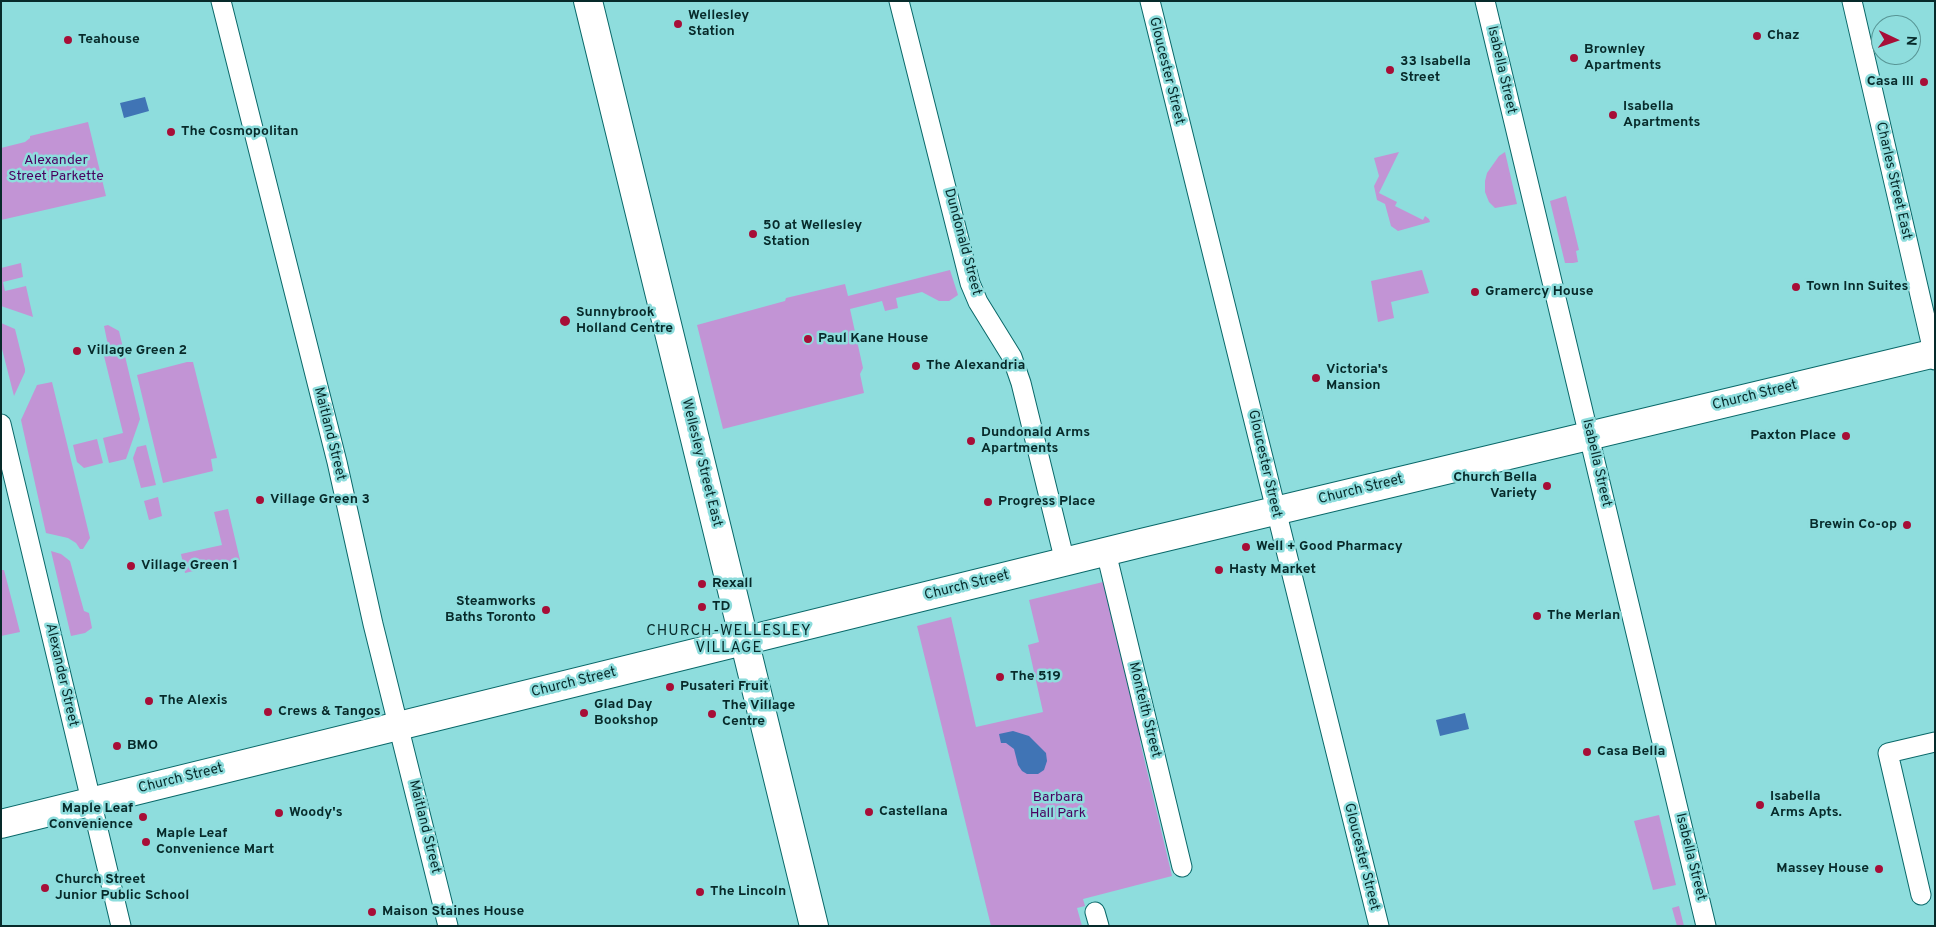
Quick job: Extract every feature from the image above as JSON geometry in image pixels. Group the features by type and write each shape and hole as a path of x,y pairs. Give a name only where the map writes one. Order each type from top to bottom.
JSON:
{"main road":[{"name":"Wellesley Street East","path":"588,1 814,926"},
{"name":"Church Street","path":"1,824 1106,552 1589,435 1934,355"}],"street":[{"name":"Maitland Street","path":"221,1 337,462 373,624 448,926"},
{"name":"Dundonald Street","path":"900,1 970,282 978,302 1012,357 1021,383 1065,562"},
{"name":"Gloucester Street","path":"1150,1 1169,84 1232,330 1275,511 1379,926"},
{"name":"Isabella Street","path":"1485,1 1706,926"},
{"name":"Charles Street East","path":"1852,1 1934,355"},
{"name":"Alexander Street","path":"1,424 121,926"},
{"name":"Monteith Street","path":"1106,552 1182,867"},
{"path":"1921,895 1888,753 1935,742"}],"green space":[{"name":"Alexander Street Parkette","path":"88,122 106,196 1,220 1,148 25,142 30,136"},
{"path":"1399,152 1379,193 1397,202 1395,206 1423,220 1425,216 1430,222 1398,231 1391,226 1385,204 1377,200 1374,186 1379,176 1374,158"},
{"path":"1505,152 1517,204 1495,208 1489,202 1485,192 1485,181 1487,173 1499,156"},
{"path":"1566,196 1579,250 1576,251 1578,262 1573,263 1565,263 1550,201"},
{"path":"21,263 23,277 3,282 5,291 26,286 33,317 1,306 1,268"},
{"path":"950,270 958,295 949,301 939,301 922,292 896,298 898,308 885,311 882,301 850,309 863,368 860,374 864,393 723,429 697,325 785,301 786,298 845,284 848,296"},
{"path":"1422,270 1429,293 1391,302 1394,318 1378,322 1371,281"},
{"path":"1,323 15,329 25,369 14,396 1,345"},
{"path":"108,325 119,331 140,419 126,459 109,463 103,438 123,433 104,356 110,355 104,326"},
{"path":"193,362 217,458 211,459 213,471 163,483 137,375"},
{"path":"52,382 90,538 83,549 80,549 76,543 68,538 46,533 21,420 37,385"},
{"path":"97,439 103,463 84,468 77,462 73,445"},
{"path":"146,445 156,485 141,488 133,458 137,447"},
{"path":"158,497 162,516 149,520 144,501"},
{"path":"228,509 240,560 185,573 181,554 222,545 214,512"},
{"path":"51,551 61,554 70,561 84,611 89,613 92,628 85,633 71,636"},
{"path":"1,570 4,570 20,632 1,636"},
{"name":"Barbara Hall Park","path":"1103,582 1142,740 1140,741 1172,876 1083,899 1085,906 1077,908 1082,926 991,926 917,626 951,617 976,727 1043,712 1028,645 1039,642 1029,600"},
{"path":"1659,815 1676,885 1653,890 1634,821"},
{"path":"1679,906 1684,926 1677,926 1672,908"}],"water":[{"path":"145,97 149,111 124,118 120,103"},
{"path":"1465,713 1469,729 1440,736 1436,720"},
{"path":"1013,731 1029,736 1046,753 1047,761 1044,770 1038,774 1027,774 1022,771 1018,765 1014,749 1006,743 1001,743 999,734"}],"place":[{"name":"Wellesley Station","path":"678,24"},
{"name":"Chaz","path":"1757,36"},
{"name":"Teahouse","path":"68,40"},
{"name":"Brownley Apartments","path":"1574,58"},
{"name":"33 Isabella Street","path":"1390,70"},
{"name":"Casa III","path":"1924,82"},
{"name":"Isabella Apartments","path":"1613,115"},
{"name":"The Cosmopolitan","path":"171,132"},
{"name":"50 at Wellesley Station","path":"753,234"},
{"name":"Town Inn Suites","path":"1796,287"},
{"name":"Gramercy House","path":"1475,292"},
{"name":"Sunnybrook Holland Centre","path":"565,321"},
{"name":"Paul Kane House","path":"808,339"},
{"name":"Village Green 2","path":"77,351"},
{"name":"The Alexandria","path":"916,366"},
{"name":"Victoria's Mansion","path":"1316,378"},
{"name":"Paxton Place","path":"1846,436"},
{"name":"Dundonald Arms Apartments","path":"971,441"},
{"name":"Church Bella Variety","path":"1547,486"},
{"name":"Village Green 3","path":"260,500"},
{"name":"Progress Place","path":"988,502"},
{"name":"Brewin Co-op","path":"1907,525"},
{"name":"Well + Good Pharmacy","path":"1246,547"},
{"name":"Village Green 1","path":"131,566"},
{"name":"Hasty Market","path":"1219,570"},
{"name":"Rexall","path":"702,584"},
{"name":"TD","path":"702,607"},
{"name":"Steamworks Baths Toronto","path":"546,610"},
{"name":"The Merlan","path":"1537,616"},
{"name":"The 519","path":"1000,677"},
{"name":"Pusateri Fruit","path":"670,687"},
{"name":"The Alexis","path":"149,701"},
{"name":"Crews & Tangos","path":"268,712"},
{"name":"Glad Day Bookshop","path":"584,713"},
{"name":"The Village Centre","path":"712,714"},
{"name":"BMO","path":"117,746"},
{"name":"Casa Bella","path":"1587,752"},
{"name":"Isabella Arms Apts.","path":"1760,805"},
{"name":"Castellana","path":"869,812"},
{"name":"Woody's","path":"279,813"},
{"name":"Maple Leaf Convenience","path":"143,817"},
{"name":"Maple Leaf Convenience Mart","path":"146,842"},
{"name":"Massey House","path":"1879,869"},
{"name":"Church Street Junior Public School","path":"45,888"},
{"name":"The Lincoln","path":"700,892"},
{"name":"Maison Staines House","path":"372,912"}],"district":[{"name":"CHURCH-WELLESLEY VILLAGE","path":"729,640"}]}
